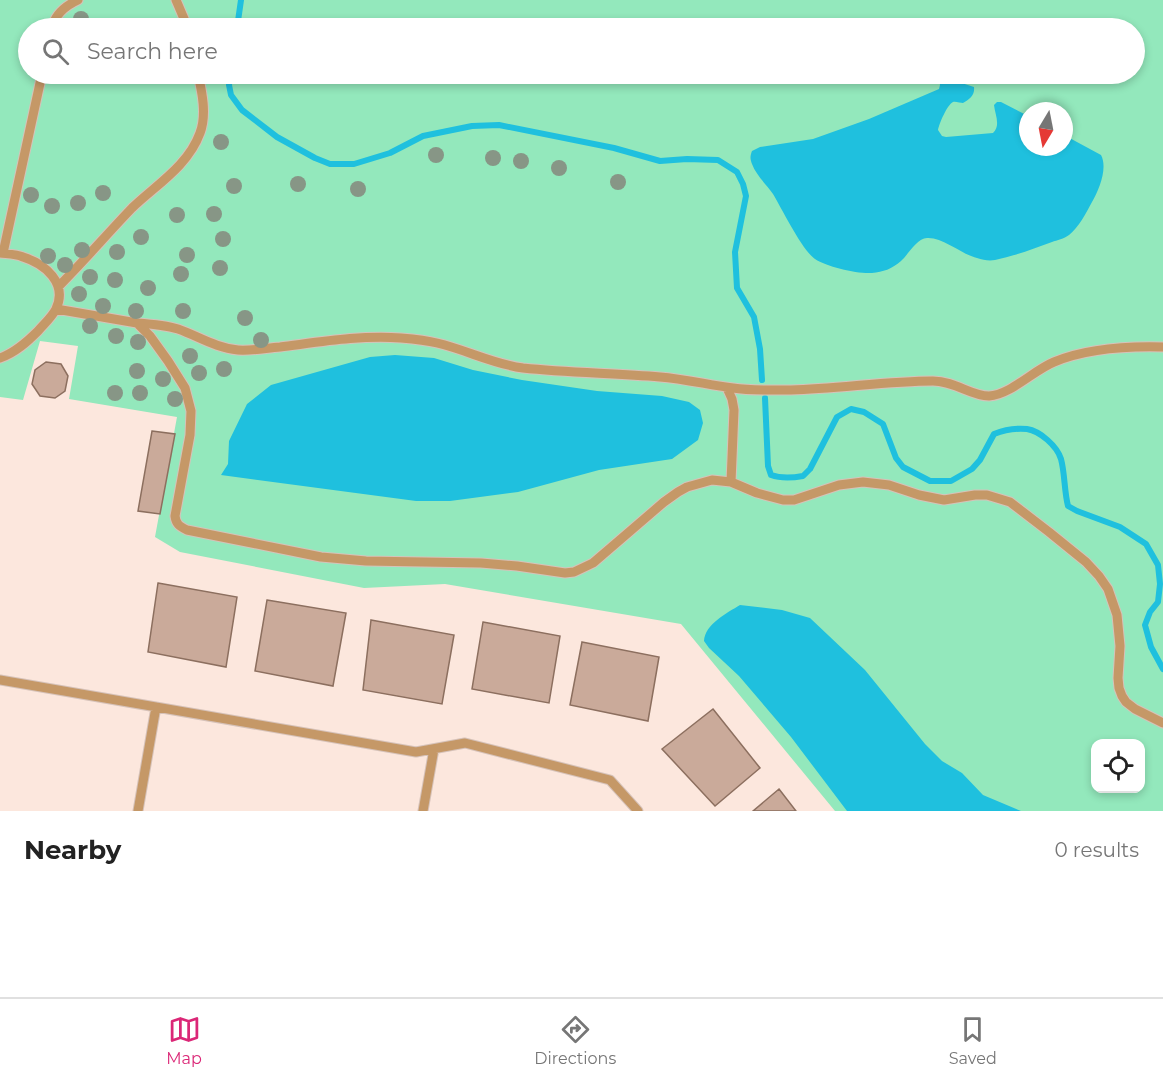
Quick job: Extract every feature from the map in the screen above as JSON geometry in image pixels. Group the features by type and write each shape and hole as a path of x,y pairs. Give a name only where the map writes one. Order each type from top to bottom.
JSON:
{"lane":[{"path":"55,18 70,3 78,0"},
{"path":"176,0 184,18"},
{"path":"0,358 21,347 36,333 56,309 59,297 59,286 41,265 22,256 2,253 40,84"},
{"path":"59,286 134,207 169,176 195,144 203,121 200,84"},
{"path":"56,309 137,323 157,324 177,329 210,343 238,350 341,338 398,338 438,343 503,365 522,368 660,377 727,388 792,390 945,382 989,396 1014,387 1039,369 1070,356 1121,348 1163,347"},
{"path":"137,323 162,352 185,388 191,411 190,435 175,516 179,526 197,533 321,557 366,561 498,564 565,573 574,572 592,563 664,502 687,487 712,480 731,482 764,496 783,500 794,500 839,485 863,482 889,485 944,500 987,495 1010,502 1086,562 1099,576 1108,589 1117,615 1120,646 1118,678 1122,696 1135,709 1163,723"},
{"path":"727,388 735,410 731,482"},
{"path":"0,680 416,752 465,743 610,780 638,811"},
{"path":"138,811 156,707"},
{"path":"423,811 434,749"}],"green space":[{"path":"0,0 1163,0 1163,811 835,811 681,624 445,584 364,588 180,552 155,537 177,417 69,399 78,346 40,341 23,400 0,397"}],"water":[{"path":"940,84 965,84 974,87 971,97 963,103 954,102 948,107 938,130 942,136 993,133 997,123 994,105 1001,102 1019,111 1019,156 1073,156 1073,140 1101,155 1104,166 1100,185 1079,224 1073,232 1063,238 995,260 977,258 933,238 923,239 898,264 880,272 851,271 827,265 815,259 804,247 773,194 756,172 751,161 752,151 760,147 813,139 869,119 939,89"},
{"path":"395,355 434,358 473,370 522,380 597,391 662,396 689,402 700,410 703,423 698,440 672,459 599,470 518,492 450,501 416,501 221,475 228,464 229,441 247,404 271,385 370,357"},
{"path":"740,605 782,610 810,618 865,670 925,744 942,761 962,773 983,795 1021,811 847,811 791,737 739,676 704,641 712,624"}],"building":[{"path":"46,362 61,364 68,376 65,391 55,398 40,396 32,384 35,370"},
{"path":"152,431 175,434 160,514 138,511"},
{"path":"158,583 237,597 226,667 148,652"},
{"path":"267,600 346,613 333,686 255,671"},
{"path":"371,620 454,635 442,704 363,690"},
{"path":"483,622 560,636 549,703 472,689"},
{"path":"582,642 659,657 648,721 570,705"},
{"path":"713,709 760,768 715,806 662,749"},
{"path":"779,789 796,811 753,811"}],"waterway":[{"path":"238,18 241,0"},
{"path":"229,84 231,95 242,110 277,137 330,164 354,164 390,153 423,136 472,126 499,125 614,148 660,161 718,160 737,172 746,196 735,252 737,288 754,317 760,349 762,380"},
{"path":"765,398 768,466 771,475 779,477 803,476 810,469 837,417 851,409 864,412 883,424 896,458 903,467 930,481 951,481 972,469 980,460 994,434 1027,429 1042,436 1052,444 1061,459 1068,506 1120,527 1146,544 1158,565 1160,584 1158,602 1150,612 1145,625 1151,647 1163,669"}]}
